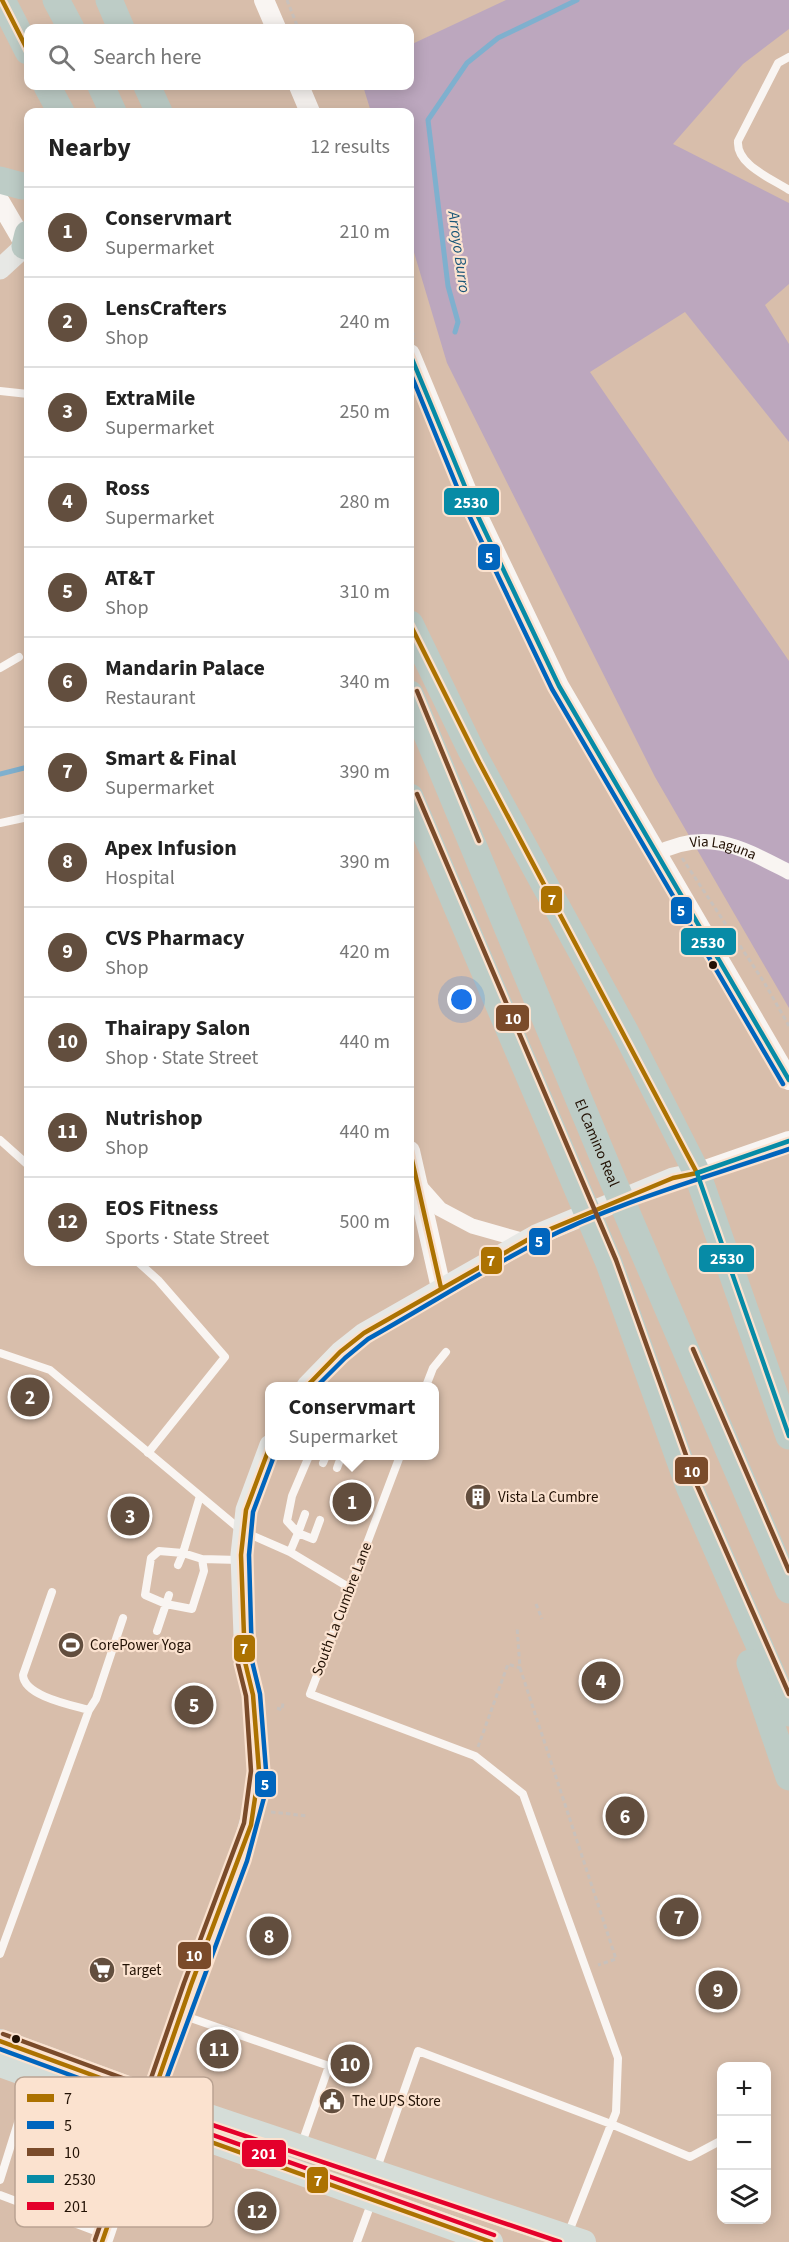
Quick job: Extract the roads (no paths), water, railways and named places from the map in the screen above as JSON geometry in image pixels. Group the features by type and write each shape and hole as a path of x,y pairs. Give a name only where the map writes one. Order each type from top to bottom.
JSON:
{"highway":[{"path":"2,0 24,43"},
{"path":"56,0 69,24"},
{"path":"108,0 119,24"},
{"path":"49,90 59,108"},
{"path":"103,90 111,108"},
{"path":"149,90 157,108"},
{"path":"0,180 24,186"},
{"path":"414,632 471,750 626,1033 789,1436"},
{"name":"El Camino Real","path":"414,703 789,1590"},
{"path":"414,806 609,1263 789,1777"},
{"path":"689,1486 789,1713"}],"main road":[{"path":"0,269 24,248"},
{"path":"311,1382 340,1352 364,1333 525,1241 601,1207 685,1175"},
{"path":"159,2077 240,1858 254,1809 259,1771 253,1695 245,1662 241,1560 242,1531 255,1480 265,1457"},
{"path":"0,2041 81,2077"},
{"path":"0,2065 32,2077"},
{"path":"213,2124 300,2147 575,2240"},
{"path":"213,2134 372,2201 491,2242"}],"street":[{"path":"264,0 274,24"},
{"path":"301,90 308,108"},
{"path":"0,202 24,238"},
{"path":"414,364 473,506 559,686 789,1080"},
{"name":"Via Laguna","path":"656,854 674,845 705,840 723,843 752,853 789,872"},
{"path":"685,1175 789,1141"},
{"path":"414,1169 441,1288"},
{"path":"417,1182 440,1209 472,1226 525,1241"}],"lane":[{"path":"789,57 778,63 738,141 737,150 742,159 789,190"},
{"path":"0,391 24,394"},
{"path":"0,668 19,657"},
{"path":"0,823 24,818"},
{"path":"0,1140 24,1161"},
{"path":"142,1266 158,1280 225,1357 148,1453"},
{"path":"428,1382 433,1368 446,1352"},
{"path":"0,1353 50,1370 242,1531 290,1552 350,1588"},
{"path":"307,1460 288,1510 287,1521 298,1533 313,1539 320,1520"},
{"path":"337,1468 340,1460"},
{"name":"South La Cumbre Lane","path":"398,1460 310,1695 475,1756 523,1794 618,2058 616,2112 611,2124"},
{"path":"178,1565 200,1496"},
{"path":"290,1552 305,1514"},
{"path":"202,1559 204,1571 192,1609 166,1604 145,1595 151,1558 159,1551 183,1553 202,1559 241,1560"},
{"path":"52,1592 22,1675 23,1683 31,1691 89,1710"},
{"path":"156,1630 169,1595"},
{"path":"0,1954 89,1710 96,1699 123,1618"},
{"path":"181,2015 329,2066 300,2147"},
{"path":"375,2172 418,2050 690,2157 717,2143"},
{"path":"575,2240 611,2124"},
{"path":"0,2180 15,2132"},
{"path":"0,2195 15,2201"},
{"path":"357,2242 372,2201"},
{"path":"77,2227 103,2238"}],"waterway":[{"name":"Arroyo Burro","path":"455,332 458,322 448,286 428,120 467,63 498,38 577,0"},
{"name":"Arroyo Burro","path":"0,774 24,768"}],"place":[{"name":"LensCrafters","path":"30,1397"},
{"name":"Vista La Cumbre","path":"478,1497"},
{"name":"Conservmart","path":"352,1502"},
{"name":"ExtraMile","path":"130,1516"},
{"name":"CorePower Yoga","path":"71,1645"},
{"name":"Ross","path":"601,1681"},
{"name":"AT&T","path":"194,1705"},
{"name":"Mandarin Palace","path":"625,1816"},
{"name":"Smart & Final","path":"679,1917"},
{"name":"Apex Infusion","path":"269,1936"},
{"name":"Target","path":"102,1970"},
{"name":"CVS Pharmacy","path":"718,1990"},
{"name":"Nutrishop","path":"219,2049"},
{"name":"Thairapy Salon","path":"350,2064"},
{"name":"The UPS Store","path":"332,2101"},
{"name":"EOS Fitness","path":"257,2211"}]}
